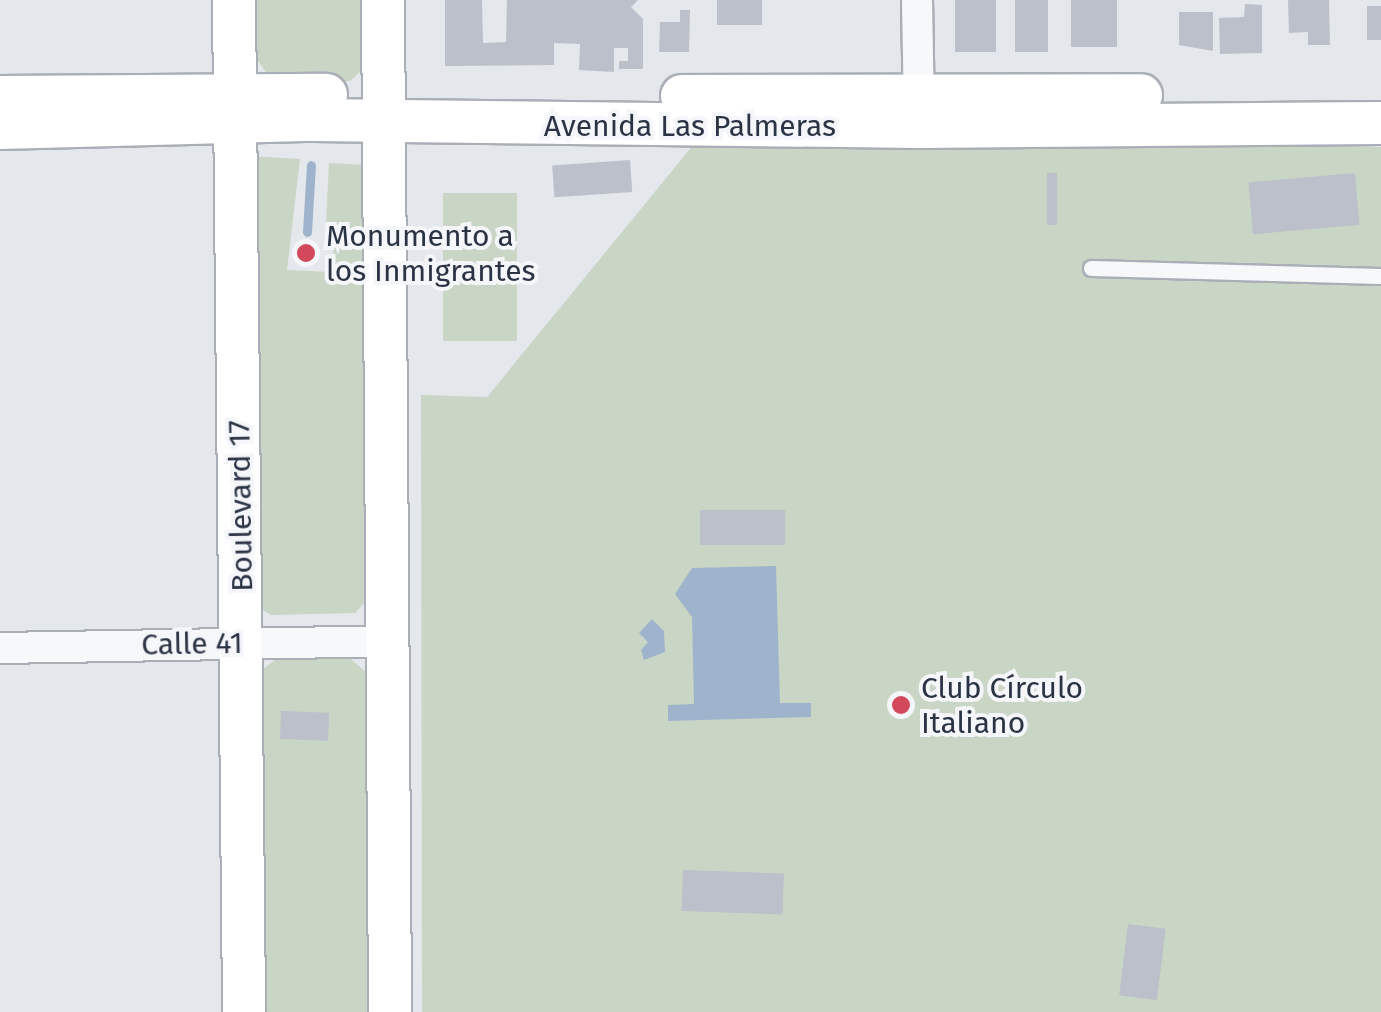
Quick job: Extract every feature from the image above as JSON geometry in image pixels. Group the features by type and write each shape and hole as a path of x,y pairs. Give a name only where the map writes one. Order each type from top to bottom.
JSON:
{"main road":[{"name":"Boulevard 17","path":"234,0 244,1012"},
{"path":"383,0 384,641 390,1012"},
{"name":"Avenida Las Palmeras","path":"919,111 1381,95"},
{"name":"Avenida Las Palmeras","path":"0,98 235,108 919,111 1381,122"},
{"name":"Avenida Las Palmeras","path":"0,128 235,108"}],"street":[{"path":"918,0 919,111"},
{"name":"Calle 41","path":"0,648 384,641"}],"lane":[{"path":"1091,268 1381,276"}],"green space":[{"path":"254,0 374,0 371,62 350,81 272,81 254,55"},
{"name":"Club Círculo Italiano","path":"703,133 1381,147 1381,1012 422,1012 421,395 487,397"},
{"path":"251,156 300,159 287,270 332,272 334,243 325,242 329,163 367,165 372,595 355,613 271,615 258,607"},
{"path":"443,193 517,193 517,341 443,341"},
{"path":"346,655 367,673 374,1012 254,1012 258,673 279,657"}],"water":[{"path":"776,566 780,703 811,703 811,717 668,721 668,705 694,704 692,617 675,594 692,568"},
{"path":"652,619 664,631 665,652 644,660 641,650 648,642 639,633"}],"building":[{"path":"445,0 482,0 483,43 506,42 507,0 638,0 631,7 643,19 643,69 619,69 619,61 628,61 628,48 614,48 614,72 579,70 580,44 554,43 554,65 445,66"},
{"path":"717,0 762,0 762,25 717,25"},
{"path":"955,0 996,0 996,52 955,52"},
{"path":"1015,0 1048,0 1048,52 1015,52"},
{"path":"1071,0 1117,0 1117,47 1071,47"},
{"path":"1288,0 1329,0 1330,45 1308,45 1308,32 1289,33"},
{"path":"1245,4 1262,5 1262,53 1220,54 1219,18 1244,17"},
{"path":"1367,6 1381,6 1381,40 1367,40"},
{"path":"680,10 690,10 689,52 659,52 660,22 680,22"},
{"path":"1179,12 1213,12 1213,51 1179,45"},
{"path":"630,160 632,192 554,197 552,165"},
{"path":"1047,173 1057,173 1057,225 1047,225"},
{"path":"1355,173 1360,225 1253,234 1248,182"},
{"path":"700,510 785,510 785,545 700,545"},
{"path":"281,711 329,713 328,741 280,739"},
{"path":"683,870 784,874 783,914 682,911"},
{"path":"1128,924 1166,929 1157,1000 1119,995"}],"waterway":[{"path":"307,232 311,165"}],"place":[{"name":"Monumento a los Inmigrantes","path":"306,253"},
{"name":"Club Círculo Italiano","path":"901,705"}]}
